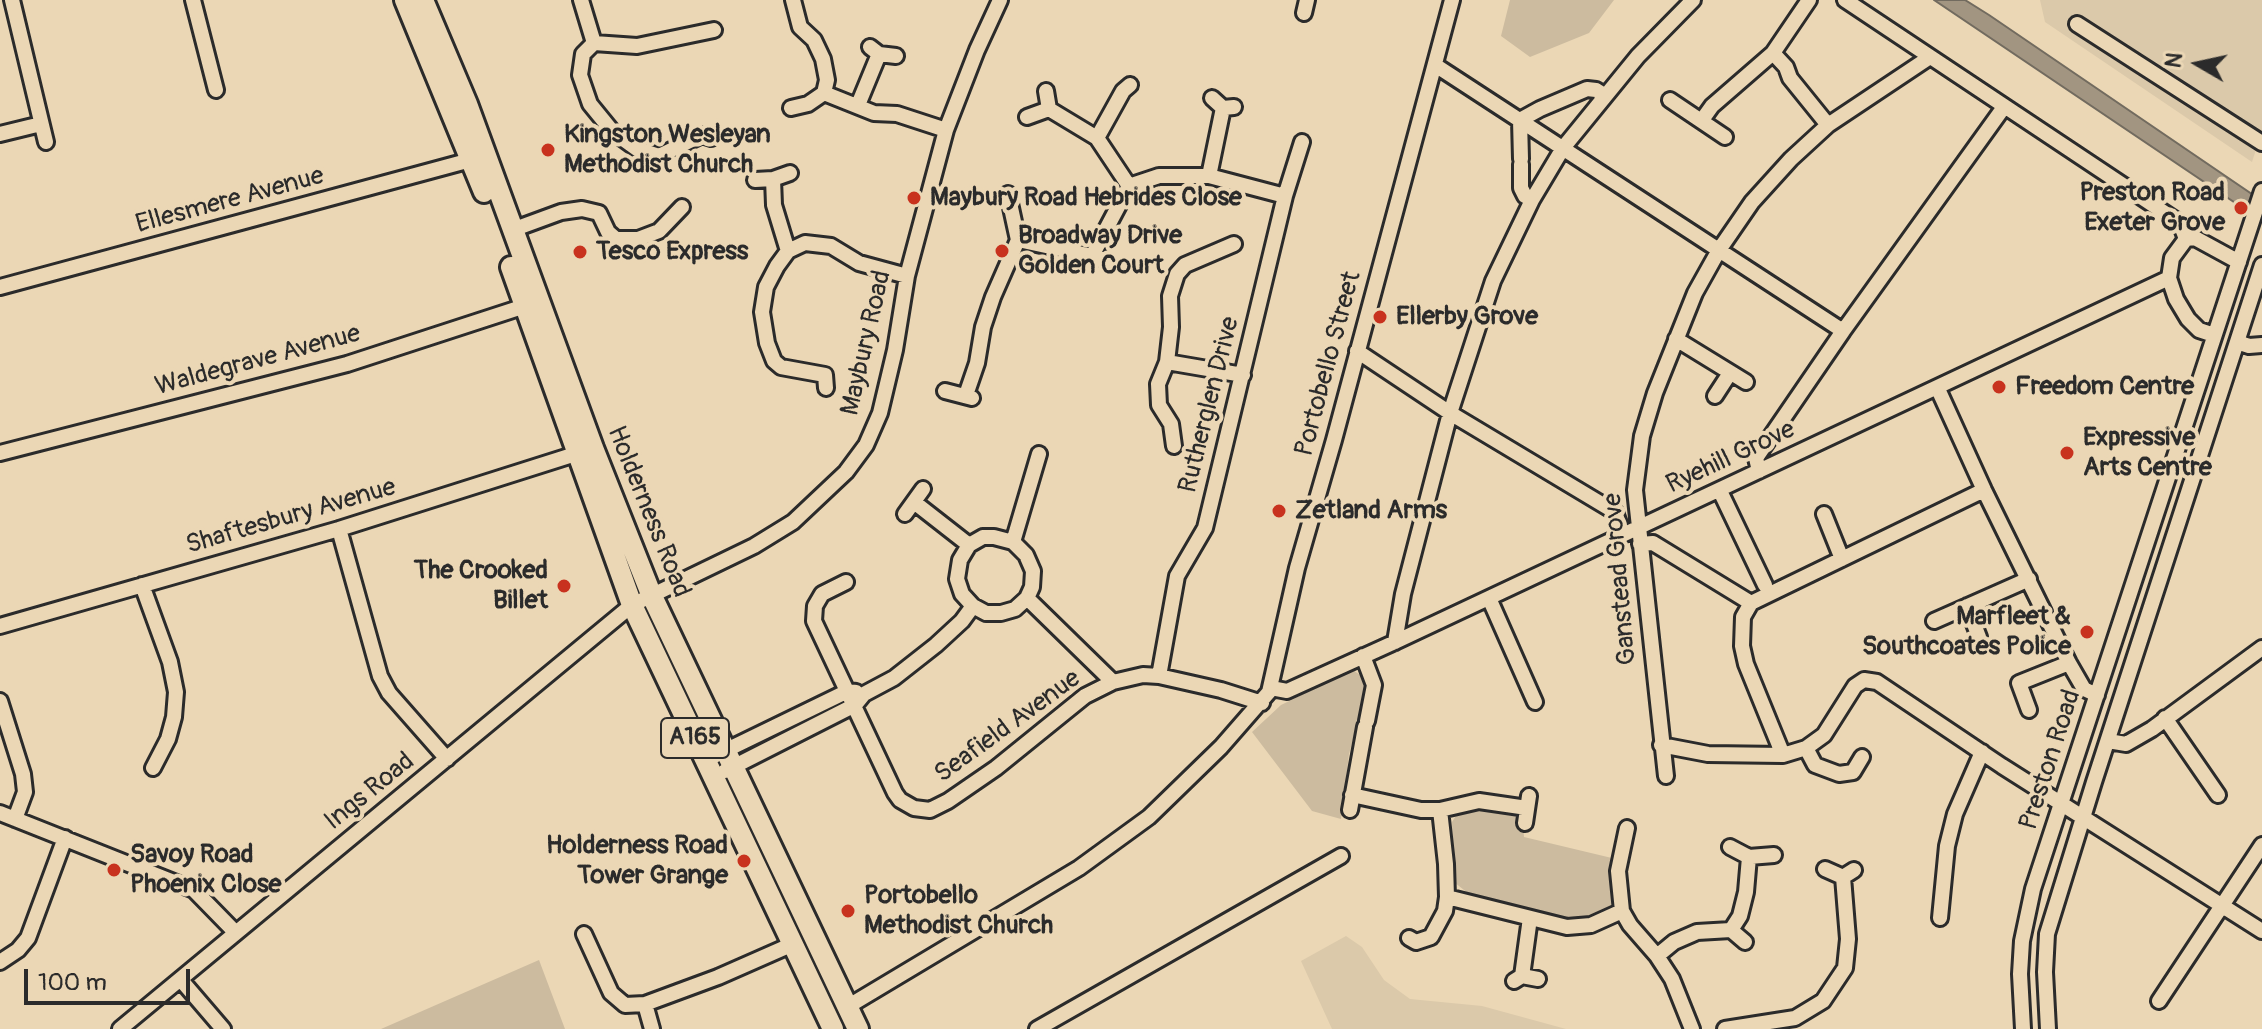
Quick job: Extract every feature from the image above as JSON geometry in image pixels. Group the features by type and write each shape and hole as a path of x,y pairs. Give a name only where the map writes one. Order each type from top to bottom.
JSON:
{"highway":[{"name":"Holderness Road","path":"405,0 512,230 586,451 632,605 858,1029"},
{"name":"Holderness Road","path":"423,0 467,104 478,158 525,306 651,594 793,944 833,1029"}],"street":[{"path":"12,0 46,142"},
{"path":"193,0 216,90"},
{"path":"581,0 594,43"},
{"path":"778,0 793,0 800,27 814,40 823,59 827,80 824,93 798,109"},
{"name":"Maybury Road","path":"651,594 754,546 793,522 846,472 866,445 880,413 895,350 907,276 946,130 1000,0"},
{"name":"Portobello Street","path":"847,1007 1079,868 1137,825 1221,747 1262,703 1271,688 1297,568 1452,0"},
{"path":"1395,642 1403,594 1450,413 1493,281 1532,200 1563,148 1638,56 1693,0"},
{"path":"1702,120 1712,106 1773,53 1809,0"},
{"path":"1845,0 2180,223 2186,239"},
{"path":"2077,24 2262,143"},
{"path":"711,138 702,135 659,156 637,149 612,131 590,104 580,75 583,54 594,43 637,46 684,30 714,30"},
{"path":"858,105 874,50 896,56"},
{"path":"1773,53 1828,125"},
{"name":"Ganstead Grove","path":"1666,776 1635,490 1642,436 1655,393 1695,293 1719,250 1752,202 1791,159 1828,125 1930,57"},
{"path":"1435,65 1843,331"},
{"path":"1097,138 1126,88 1110,82"},
{"path":"1520,120 1587,89 1604,95"},
{"path":"1046,91 1049,109 1097,138 1129,186"},
{"path":"824,93 874,113 897,114 946,130"},
{"path":"1670,100 1725,137"},
{"path":"1209,176 1223,105"},
{"path":"1759,471 1756,458 2004,107"},
{"path":"1027,117 1049,109"},
{"path":"1520,120 1521,188 1525,196 1532,200"},
{"path":"0,134 41,124"},
{"name":"Rutherglen Drive","path":"1159,676 1177,576 1205,528 1285,196 1302,142"},
{"name":"Ellesmere Avenue","path":"0,287 478,158"},
{"path":"755,180 773,179 790,173"},
{"path":"1018,240 1099,258 1129,186 1159,176 1209,176 1285,196"},
{"path":"773,179 774,205 788,251"},
{"name":"Preston Road","path":"2023,1029 2022,941 2033,889 2262,191"},
{"path":"945,391 970,398 983,327 1018,240 1005,202"},
{"path":"512,230 561,212 582,209 599,213 608,232 616,239 638,239 659,231 683,206"},
{"path":"2214,335 2199,330 2176,299 2169,278 2172,258 2186,239 2195,238 2239,262"},
{"path":"826,388 825,375 781,367 774,361 767,343 762,312 766,287 788,251 805,243 831,246 859,263 907,276"},
{"path":"1174,446 1171,424 1159,405 1158,384 1167,362 1171,327 1170,296 1177,274 1185,265 1234,244"},
{"name":"Preston Road","path":"2048,1029 2047,934 2262,265"},
{"name":"Ryehill Grove","path":"1271,688 1287,691 1395,642 2169,278"},
{"name":"Waldegrave Avenue","path":"0,453 347,364 525,306"},
{"path":"1676,339 1746,382"},
{"path":"2237,342 2262,346"},
{"path":"1357,351 1450,413 1615,512 1623,535"},
{"path":"1167,362 1243,375"},
{"path":"1715,396 1730,373"},
{"path":"1938,389 2069,663 2084,689 2097,695"},
{"name":"Shaftesbury Avenue","path":"0,626 339,529 586,451"},
{"path":"1013,542 1039,454"},
{"path":"1783,755 1746,664 1742,646 1743,617 1751,603 1984,490"},
{"path":"1720,491 1765,585"},
{"path":"914,502 969,545"},
{"path":"1824,514 1842,559"},
{"path":"339,529 374,659 389,693 447,759"},
{"path":"983,537 994,537 1013,542 1026,555 1033,571 1027,598 1015,609 986,613 973,606 962,594 957,579 960,560 969,545 983,537"},
{"path":"1640,544 1653,543 1751,603"},
{"path":"1934,621 2029,579"},
{"name":"Seafield Avenue","path":"836,584 822,594 815,606 814,621 848,691 860,700 900,800 914,808 930,810 948,801 996,768 1085,696 1113,682 1143,675 1159,676 1262,703"},
{"path":"142,585 170,662 176,692 168,739 153,768"},
{"name":"Ings Road","path":"120,1029 632,605 651,594"},
{"path":"1027,598 1113,682"},
{"path":"1489,598 1535,702"},
{"path":"719,764 860,700 936,645 973,606"},
{"path":"1967,606 1979,637"},
{"path":"2108,741 2126,744 2262,648"},
{"path":"1350,810 1374,685 1363,656"},
{"path":"2029,710 2019,683 2069,663"},
{"path":"1661,745 1708,754 1783,755 1806,748 1824,735 1855,686 1864,680 1877,682 2262,931"},
{"path":"719,764 848,691"},
{"path":"0,701 23,774 25,792 15,819"},
{"path":"2165,718 2218,795"},
{"path":"1806,748 1815,765 1839,774 1853,772 1862,757"},
{"path":"1940,918 1947,846 1955,814 1982,752"},
{"path":"1352,795 1399,807 1440,810 1479,801 1527,809"},
{"path":"1420,943 1431,937 1438,927 1447,897 1440,810"},
{"path":"0,813 194,890 236,933"},
{"path":"1627,828 1618,871 1622,911 1672,979 1692,1029"},
{"path":"0,962 18,950 28,938 65,838"},
{"path":"2159,1001 2262,845"},
{"path":"1730,847 1749,857 1774,855"},
{"path":"1037,1029 1341,856"},
{"path":"1731,930 1743,904 1749,857"},
{"path":"1725,1029 1798,1024 1823,1001 1845,968 1848,874 1825,869"},
{"path":"1447,897 1567,927 1591,925 1622,911"},
{"path":"1530,918 1518,979 1538,979"},
{"path":"1657,956 1674,942 1697,932 1731,930 1745,942"},
{"path":"584,934 611,993 625,1005 645,1004 718,977 793,944"},
{"path":"181,980 223,1029"},
{"path":"645,1004 652,1029"}],"shaded area":[{"path":"1510,0 1614,0 1589,33 1530,57 1501,36"},
{"path":"1934,0 1965,0 1989,15 2262,201 2262,221"},
{"path":"2040,0 2262,0 2262,131 2252,162 2045,22"},
{"path":"1353,670 1363,677 1366,691 1349,754 1341,819 1312,811 1252,732 1281,705"},
{"path":"1468,806 1522,814 1524,837 1616,859 1612,904 1608,911 1570,921 1469,894 1454,882 1452,822 1459,811"},
{"path":"1346,936 1362,947 1384,980 1410,999 1482,1006 1566,1029 1332,1029 1301,961"},
{"path":"539,960 565,1029 381,1029"}],"place":[{"name":"Kingston Wesleyan Methodist Church","path":"548,150"},
{"name":"Maybury Road Hebrides Close","path":"914,198"},
{"name":"Preston Road Exeter Grove","path":"2241,208"},
{"name":"Broadway Drive Golden Court","path":"1002,251"},
{"name":"Tesco Express","path":"580,252"},
{"name":"Ellerby Grove","path":"1380,317"},
{"name":"Freedom Centre","path":"1999,387"},
{"name":"Expressive Arts Centre","path":"2067,453"},
{"name":"Zetland Arms","path":"1279,511"},
{"name":"The Crooked Billet","path":"564,586"},
{"name":"Marfleet & Southcoates Police","path":"2087,632"},
{"name":"Holderness Road Tower Grange","path":"744,861"},
{"name":"Savoy Road Phoenix Close","path":"114,870"},
{"name":"Portobello Methodist Church","path":"848,911"}]}
